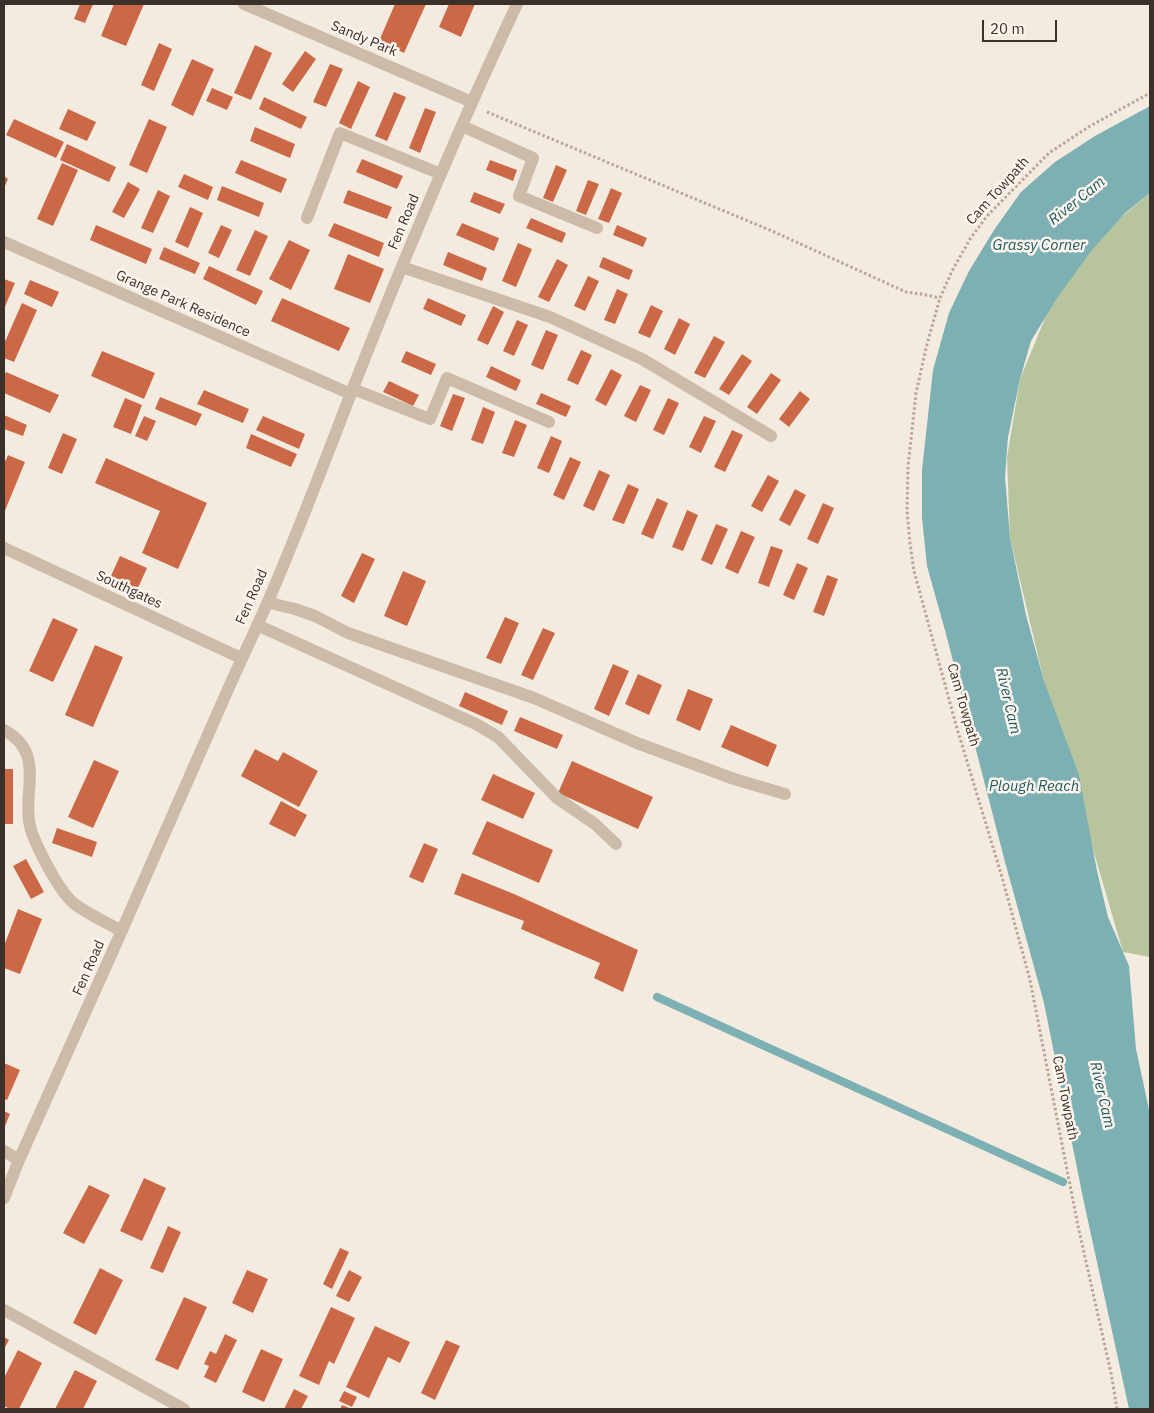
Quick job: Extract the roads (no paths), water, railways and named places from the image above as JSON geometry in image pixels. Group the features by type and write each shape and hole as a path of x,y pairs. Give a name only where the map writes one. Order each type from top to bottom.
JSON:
{"street":[{"name":"Sandy Park","path":"244,4 472,102"},
{"name":"Fen Road","path":"4,1198 19,1160 122,931 241,658 268,602 402,267 472,102 517,4"},
{"path":"462,126 533,158 519,196 597,228"},
{"path":"307,218 340,133 441,174"},
{"name":"Grange Park Residence","path":"4,242 352,391 430,419 447,378 549,422"},
{"path":"402,267 550,317 642,359 771,436"},
{"name":"Southgates","path":"4,548 241,658"},
{"path":"268,602 315,616 348,633 534,698 637,742 734,779 785,794"},
{"path":"257,625 476,724 498,737 557,798 595,824 616,844"},
{"path":"4,730 20,741 30,761 30,828 53,874 65,894 74,904 122,931"},
{"path":"4,1151 19,1160"},
{"path":"4,1310 184,1409"}],"water":[{"path":"1150,106 1150,193 1125,213 1092,250 1057,298 1031,341 1020,379 1008,437 1005,477 1010,538 1026,615 1044,681 1079,775 1097,871 1108,917 1129,966 1136,1049 1150,1114 1150,1409 1129,1409 1083,1198 1044,1003 927,566 922,518 922,470 933,370 949,313 969,271 994,230 1021,192 1055,162 1095,136"}],"waterway":[{"path":"657,997 1063,1182"}],"water label":[{"name":"River Cam","path":"1077,201"},
{"name":"Grassy Corner","path":"1039,246"},
{"name":"River Cam","path":"1008,701"},
{"name":"Plough Reach","path":"1034,787"},
{"name":"River Cam","path":"1102,1095"}]}
